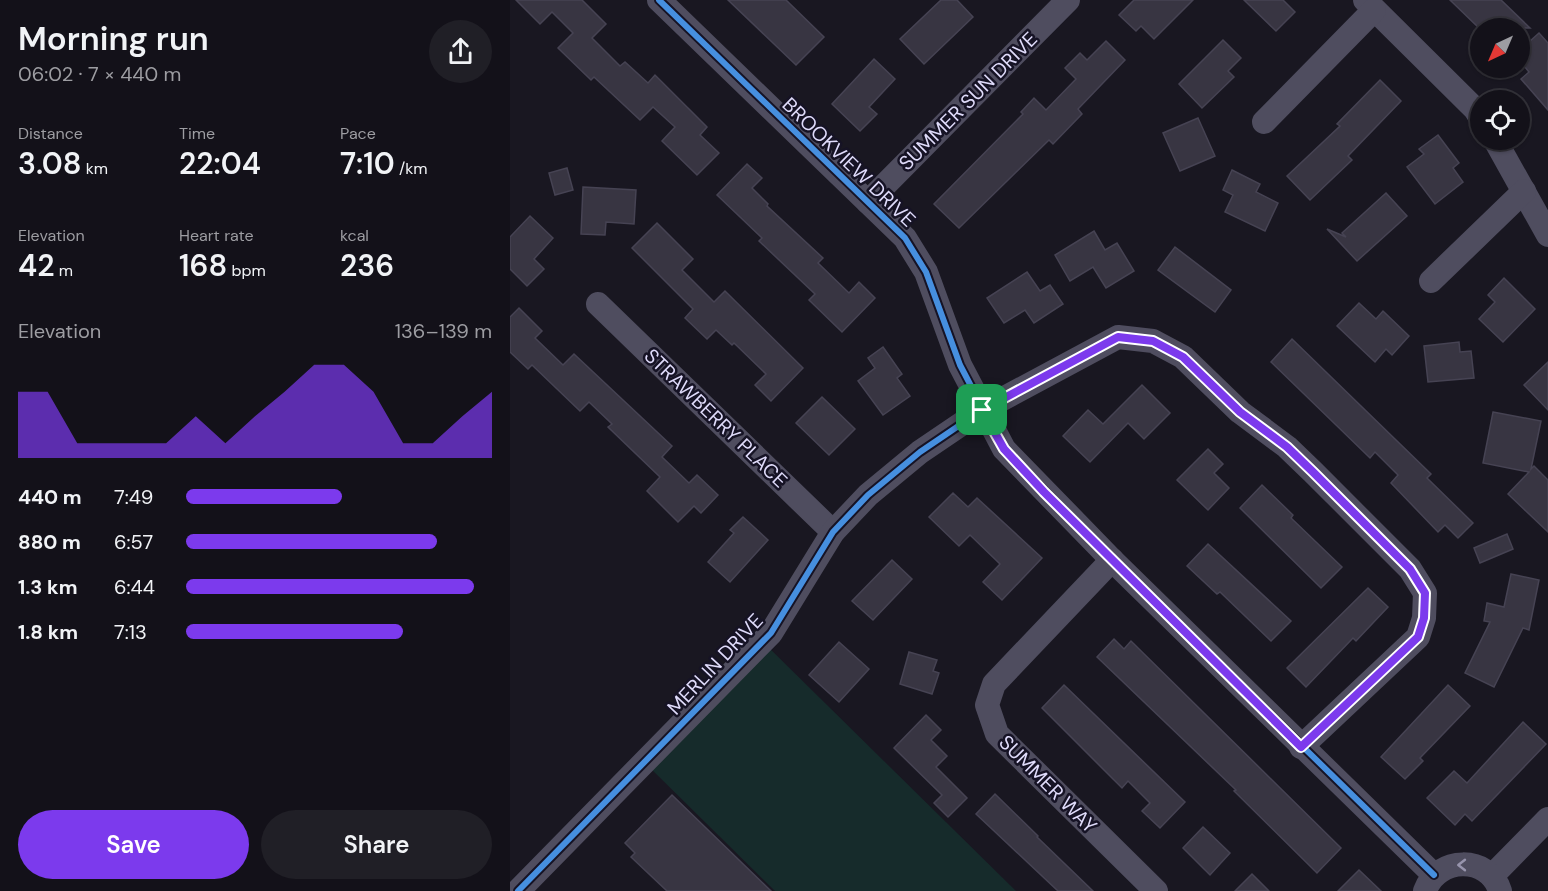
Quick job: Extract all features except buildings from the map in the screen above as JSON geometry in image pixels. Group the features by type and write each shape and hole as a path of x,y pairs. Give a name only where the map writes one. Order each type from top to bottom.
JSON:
{"street":[{"name":"BROOKVIEW DRIVE","path":"659,0 905,238 926,272 960,364 1004,449 1112,560 1301,747 1429,883"},
{"name":"SUMMER SUN DRIVE","path":"868,202 1068,0"},
{"path":"1264,122 1370,5 1470,104"},
{"path":"1501,150 1548,235"},
{"path":"1431,281 1524,191"},
{"name":"STRAWBERRY PLACE","path":"598,304 833,532"},
{"name":"MERLIN DRIVE","path":"518,891 771,633 833,532 868,495 920,452 982,410 1118,337 1153,341 1183,357 1240,412 1287,447 1410,569 1425,593 1424,618 1418,637 1301,747"},
{"name":"SUMMER WAY","path":"1112,560 994,684 987,705 997,734 1156,891"},
{"path":"1429,883 1450,866 1469,864 1482,868 1496,884 1548,819"}],"green space":[{"path":"762,641 1016,891 775,891 644,762"}],"cycle path":[{"path":"659,0 905,238 926,272 960,365 1004,449 1112,560 1434,875"},
{"path":"518,891 771,633 833,532 868,495 920,452 982,410 1118,337 1153,341 1183,357 1240,412 1287,447 1313,472 1410,569 1425,593 1424,618 1418,637 1301,747"}],"route":[{"path":"1118,337 1153,341 1183,357 1240,412 1287,447 1410,569 1425,593 1424,618 1418,637 1301,747 1044,492 1004,449 982,410 1118,337"}]}
